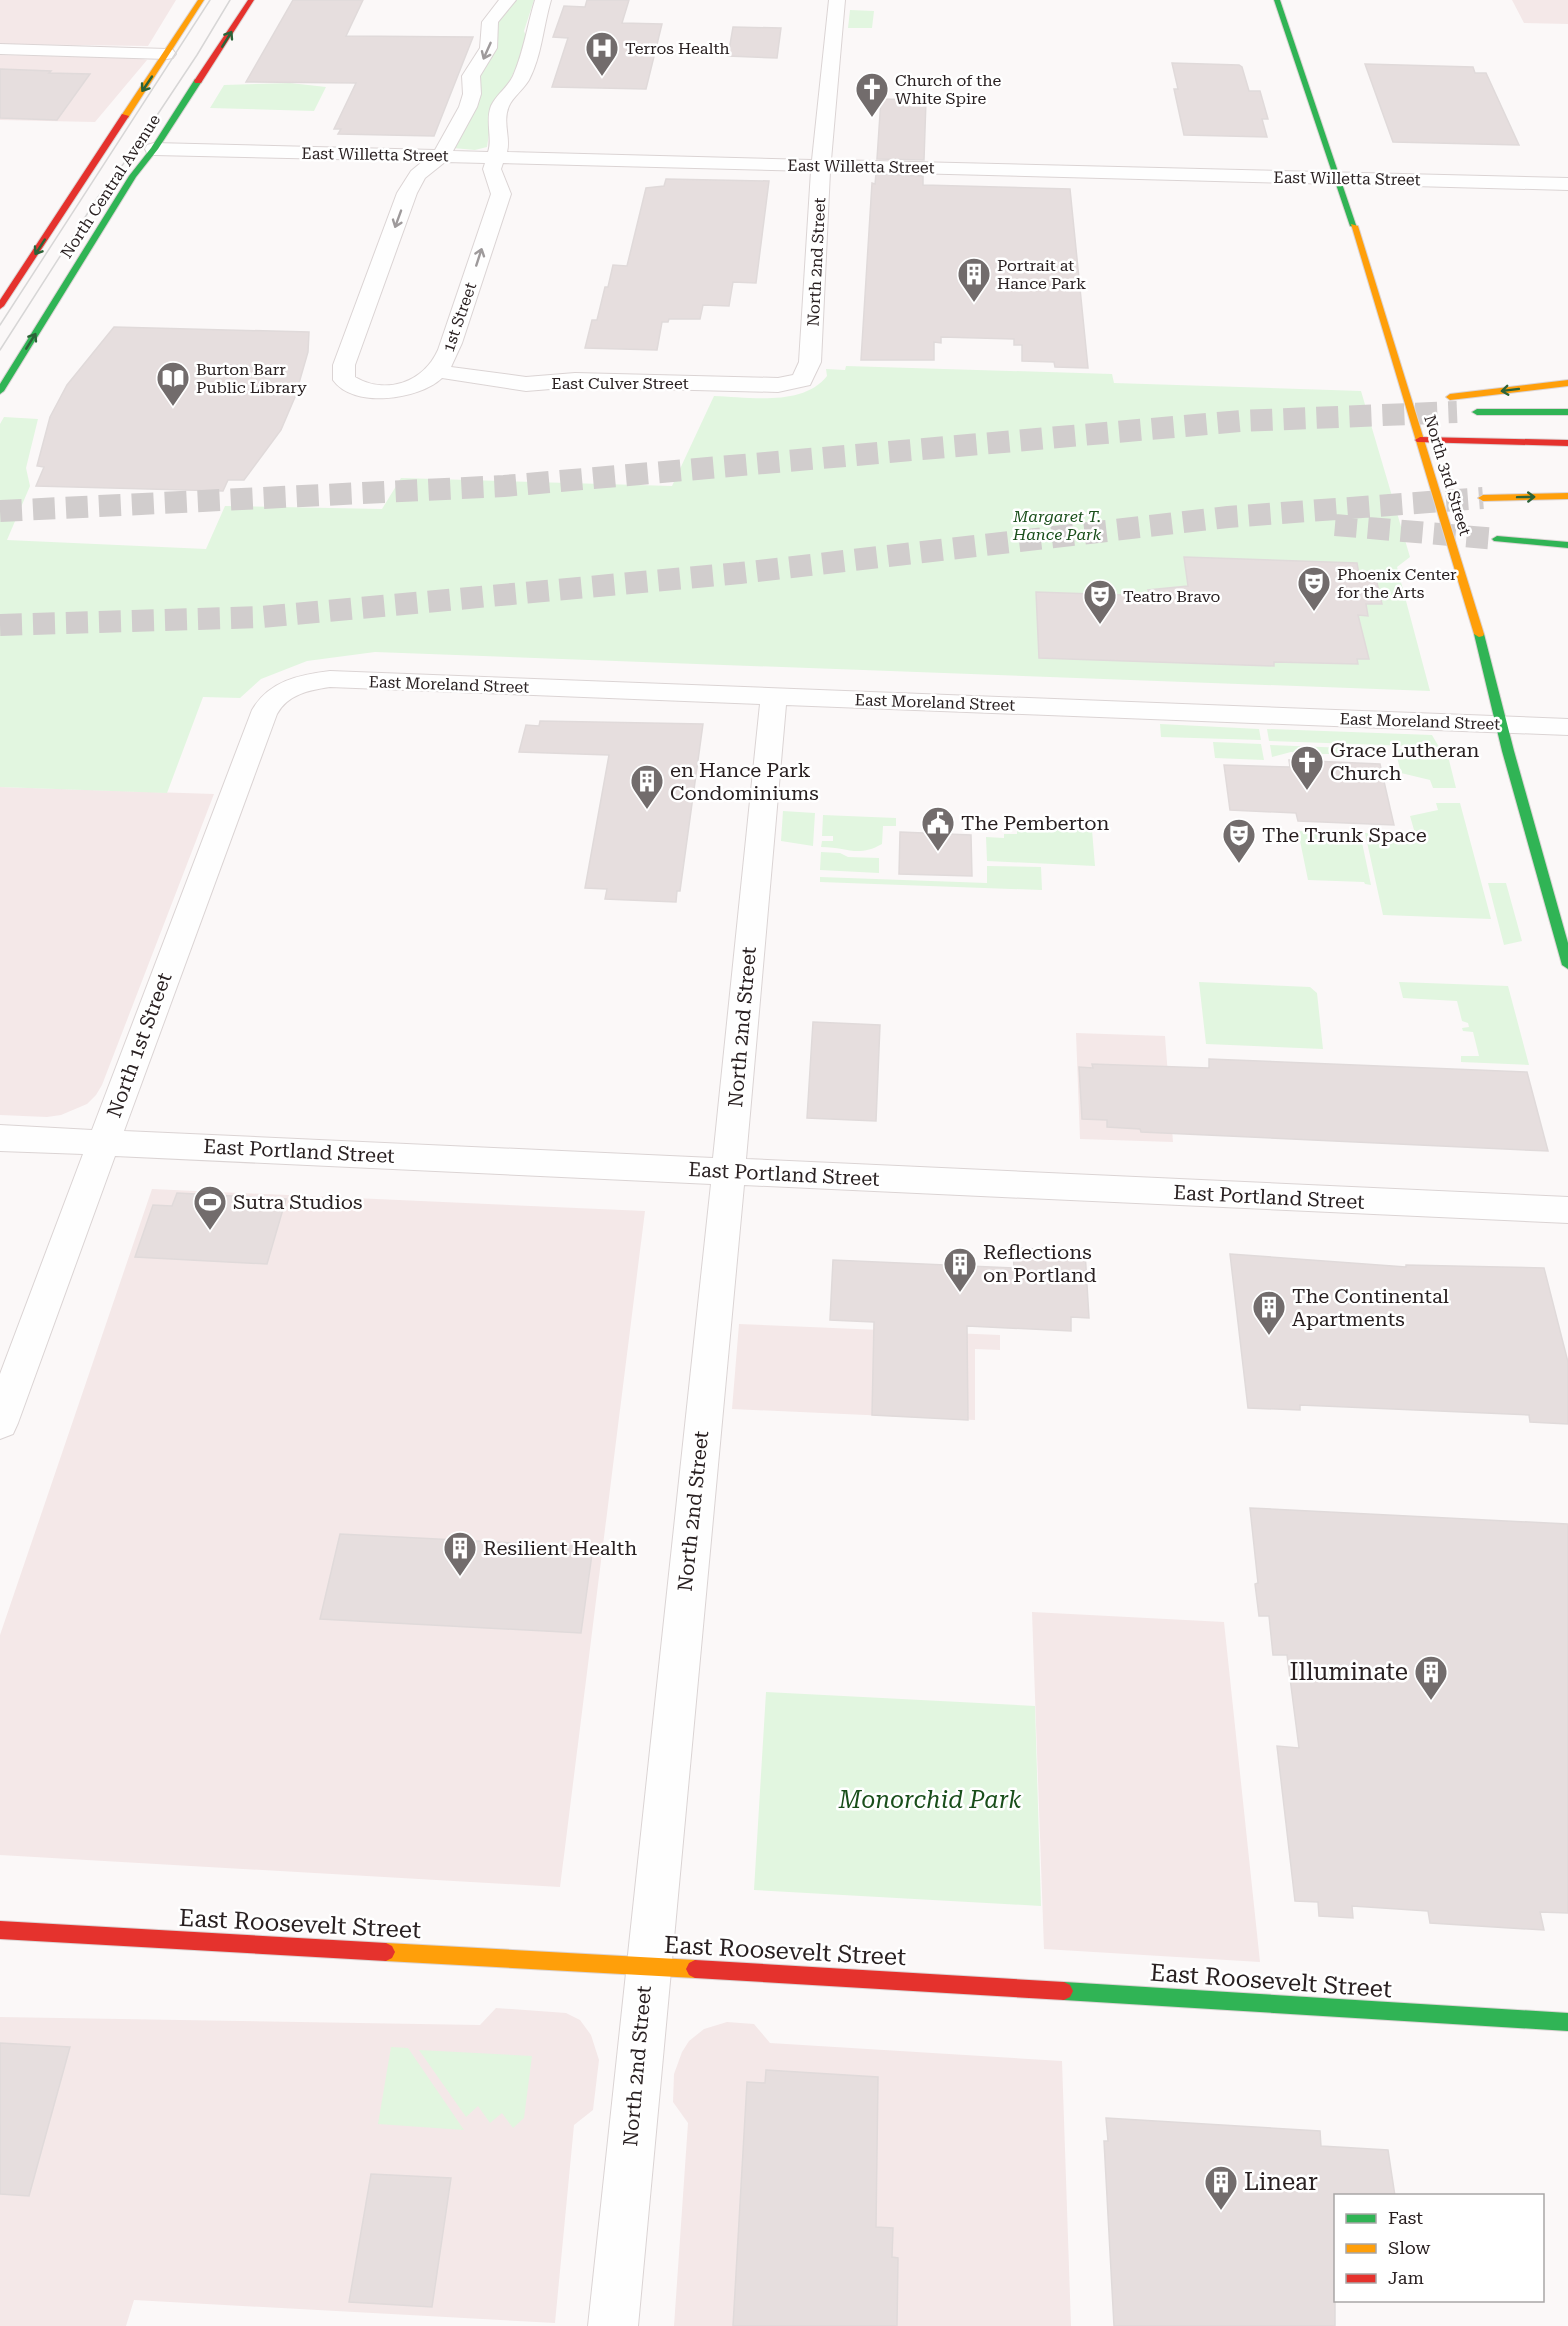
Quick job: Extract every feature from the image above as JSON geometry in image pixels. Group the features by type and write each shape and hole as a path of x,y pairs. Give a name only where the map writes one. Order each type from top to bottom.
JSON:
{"main road":[{"name":"North Central Avenue","path":"0,306 201,0"},
{"name":"North Central Avenue","path":"0,391 134,176 251,0"},
{"name":"North 3rd Street","path":"1277,0 1339,178 1420,440 1432,458 1568,965"},
{"path":"1450,397 1568,383"},
{"path":"1468,412 1568,411"},
{"path":"1420,440 1568,443"},
{"path":"1484,498 1568,496"},
{"path":"1497,539 1568,545"},
{"name":"East Roosevelt Street","path":"0,1930 646,1966 1568,2022"}],"street":[{"path":"442,155 468,107 472,94 471,76 488,54 491,45 490,22 508,0"},
{"path":"496,157 499,147 496,130 500,106 520,80 534,43 535,26 543,0"},
{"name":"North 2nd Street","path":"802,380 810,362 822,165 837,0"},
{"path":"0,49 167,54"},
{"name":"East Willetta Street","path":"154,148 1568,184"},
{"name":"1st Street","path":"442,155 418,175 407,193 344,365 344,380 362,389 381,391 414,388 427,381 445,358 501,194 488,181 496,157"},
{"path":"407,193 422,183 444,177"},
{"name":"East Culver Street","path":"437,371 525,384 575,380 777,385 802,380"},
{"name":"East Moreland Street","path":"302,683 330,679 1568,727"},
{"name":"North 1st Street","path":"0,1424 267,706 285,691 302,683"},
{"name":"North 2nd Street","path":"613,2326 646,1966 728,1171 774,696"},
{"name":"East Portland Street","path":"0,1138 1568,1210"}],"shaded area":[{"path":"0,0 176,0 148,46 0,44"},
{"path":"1512,0 1568,0 1568,24 1524,23"},
{"path":"0,55 147,60 95,122 0,120"},
{"path":"0,787 214,794 102,1085 87,1104 61,1115 47,1117 0,1115"},
{"path":"1076,1033 1165,1036 1173,1142 1080,1139"},
{"path":"152,1189 645,1211 560,1887 0,1855 0,1635"},
{"path":"739,1324 1000,1335 1000,1350 975,1349 975,1420 732,1409"},
{"path":"1032,1612 1224,1622 1260,1962 1044,1949"},
{"path":"496,2008 566,2013 580,2020 591,2035 599,2060 593,2110 574,2125 555,2323 134,2300 126,2326 0,2326 0,2017 480,2025"},
{"path":"727,2022 754,2024 770,2043 1062,2061 1071,2326 674,2326 688,2123 673,2102 674,2074 682,2052 689,2041 704,2029"}],"green space":[{"path":"513,0 534,0 524,31 528,42 491,120 487,147 475,150 453,148 471,92 494,51 495,24"},
{"path":"850,10 874,11 872,28 848,28"},
{"path":"290,83 326,87 314,111 210,108 224,85"},
{"name":"Margaret T. Hance Park","path":"846,366 1112,374 1114,383 1361,391 1410,557 1397,567 1430,691 375,652 307,661 261,679 240,698 203,697 167,793 0,787 0,424 4,417 38,419 26,468 30,486 7,540 206,549 225,506 382,509 401,478 672,486 714,396 774,398 790,396 817,386 827,376 826,369 845,370"},
{"path":"1160,724 1259,729 1261,740 1161,737"},
{"path":"1267,729 1432,735 1439,747 1269,741"},
{"path":"1213,742 1261,744 1264,760 1215,758"},
{"path":"1270,745 1347,748 1351,750 1353,758 1336,754 1291,752 1272,757"},
{"path":"1395,749 1439,751 1448,756 1456,788 1433,788 1430,780 1401,773"},
{"path":"1436,803 1460,803 1491,919 1383,915 1365,833 1410,834 1414,830 1410,816 1438,810"},
{"path":"783,811 815,813 813,846 781,841"},
{"path":"823,815 896,818 896,826 883,826 882,844 866,850 852,851 821,847 822,841 833,841 833,836 822,836"},
{"path":"1017,827 1092,830 1095,866 987,861 986,837 1004,838 1004,834 1017,834"},
{"path":"1298,831 1360,833 1371,885 1364,882 1308,880"},
{"path":"821,852 840,853 848,857 879,858 879,873 820,870"},
{"path":"987,866 1041,867 1042,890 820,882 820,877 987,883"},
{"path":"1488,883 1506,883 1522,941 1504,945"},
{"path":"1199,982 1310,987 1317,993 1323,1049 1206,1044"},
{"path":"1399,982 1508,986 1529,1065 1461,1062 1461,1056 1479,1056 1473,1032 1463,1031 1462,1028 1469,1027 1468,1023 1462,1021 1457,1001 1403,998"},
{"name":"Monorchid Park","path":"766,1692 1035,1706 1041,1906 754,1890"},
{"path":"391,2047 408,2048 464,2130 378,2124"},
{"path":"419,2050 532,2056 524,2118 513,2128 502,2113 490,2123 478,2106 466,2117"}],"building":[{"path":"293,0 363,0 346,36 473,37 434,136 338,134 341,129 334,129 356,83 246,82"},
{"path":"587,0 629,0 622,23 662,24 646,89 552,87 568,38 553,37 564,6 585,7"},
{"path":"733,27 781,28 777,58 728,56"},
{"path":"1172,63 1239,65 1242,67 1249,91 1260,91 1268,119 1262,119 1267,137 1184,135 1174,89 1178,89"},
{"path":"1365,64 1473,67 1475,73 1486,73 1519,145 1393,142"},
{"path":"0,69 90,74 57,120 0,118"},
{"path":"881,99 926,100 924,160 877,159"},
{"name":"Portrait at Hance Park","path":"876,174 923,176 923,185 1070,189 1088,368 1055,367 1054,362 1022,361 1022,345 1014,345 1014,339 941,337 941,343 934,342 934,360 861,360 872,183 875,184"},
{"path":"666,179 769,181 756,283 733,282 729,306 703,305 700,319 669,319 668,322 662,322 657,350 585,348 592,320 597,320 613,265 627,266 646,188 664,186"},
{"name":"Burton Barr Public Library","path":"114,327 309,332 308,352 295,397 281,430 244,480 228,480 223,491 36,486 44,467 37,466 50,417 67,385"},
{"name":"Phoenix Center for the Arts","path":"1184,557 1357,563 1359,574 1375,574 1382,604 1366,604 1368,616 1358,615 1369,659 1357,659 1358,664 1274,662 1274,666 1039,658 1036,592 1151,596 1148,590 1188,586"},
{"name":"en Hance Park Condominiums","path":"540,721 703,724 680,891 677,891 676,902 605,899 607,889 585,888 609,755 519,752 526,725 539,726"},
{"name":"Grace Lutheran Church","path":"1289,760 1380,764 1394,825 1298,821 1296,813 1230,810 1224,765 1290,767"},
{"name":"The Pemberton","path":"900,832 971,835 972,876 899,874"},
{"path":"813,1022 880,1025 876,1121 807,1118"},
{"path":"1209,1059 1527,1072 1548,1151 1141,1132 1140,1129 1107,1127 1107,1120 1082,1119 1079,1067 1093,1068 1092,1064 1209,1068"},
{"name":"Sutra Studios","path":"177,1193 286,1199 267,1264 135,1257 153,1205 172,1206"},
{"name":"Reflections on Portland","path":"1013,1248 1085,1251 1089,1318 1071,1317 1071,1331 967,1326 968,1420 872,1415 874,1322 830,1320 833,1260 1014,1268"},
{"name":"The Continental Apartments","path":"1230,1254 1406,1267 1406,1265 1544,1268 1568,1362 1568,1424 1530,1422 1529,1415 1300,1405 1300,1410 1248,1408"},
{"name":"Illuminate","path":"1250,1508 1568,1524 1568,1913 1540,1912 1544,1930 1430,1923 1428,1911 1352,1906 1353,1918 1319,1916 1318,1902 1295,1901 1277,1746 1299,1748 1287,1655 1273,1655 1269,1616 1259,1616"},
{"name":"Resilient Health","path":"340,1534 593,1547 581,1633 320,1619"},
{"path":"0,2043 70,2047 29,2196 0,2194"},
{"path":"766,2070 878,2077 876,2227 893,2228 892,2257 898,2258 897,2326 733,2326 747,2082 765,2083"},
{"name":"Linear","path":"1106,2118 1320,2131 1321,2146 1388,2150 1395,2194 1334,2194 1335,2326 1114,2326 1104,2141 1108,2141"},
{"path":"371,2174 451,2178 432,2307 349,2302"}],"tunnel":[{"path":"0,511 504,486 1241,421 1457,412"},
{"path":"0,625 262,617 740,573 1228,517 1483,498"},
{"path":"1335,525 1497,539"}],"tram line":[{"path":"0,325 210,0"},
{"path":"0,350 98,197 134,150 197,55 230,0"}],"traffic: fast":[{"path":"1277,0 1354,226"},
{"path":"0,391 133,176 154,149 198,81"},
{"path":"1477,412 1568,412"},
{"path":"1497,539 1568,545"},
{"path":"1479,634 1508,751 1568,965"},
{"path":"1064,1991 1568,2022"}],"traffic: slow":[{"path":"125,116 201,0"},
{"path":"1354,226 1479,634"},
{"path":"1450,397 1568,383"},
{"path":"1483,498 1568,496"},
{"path":"386,1952 695,1969"}],"traffic: jam":[{"path":"198,81 251,0"},
{"path":"0,306 125,116"},
{"path":"1420,440 1568,443"},
{"path":"0,1930 386,1952"},
{"path":"695,1969 1064,1991"}],"place":[{"name":"Terros Health","path":"602,77"},
{"name":"Church of the White Spire","path":"872,118"},
{"name":"Portrait at Hance Park","path":"974,303"},
{"name":"Burton Barr Public Library","path":"173,407"},
{"name":"Phoenix Center for the Arts","path":"1314,612"},
{"name":"Teatro Bravo","path":"1100,625"},
{"name":"Grace Lutheran Church","path":"1307,791"},
{"name":"en Hance Park Condominiums","path":"647,810"},
{"name":"The Pemberton","path":"938,852"},
{"name":"The Trunk Space","path":"1239,864"},
{"name":"Sutra Studios","path":"210,1231"},
{"name":"Reflections on Portland","path":"960,1293"},
{"name":"The Continental Apartments","path":"1269,1336"},
{"name":"Resilient Health","path":"460,1577"},
{"name":"Illuminate","path":"1431,1701"},
{"name":"Linear","path":"1221,2211"}]}
